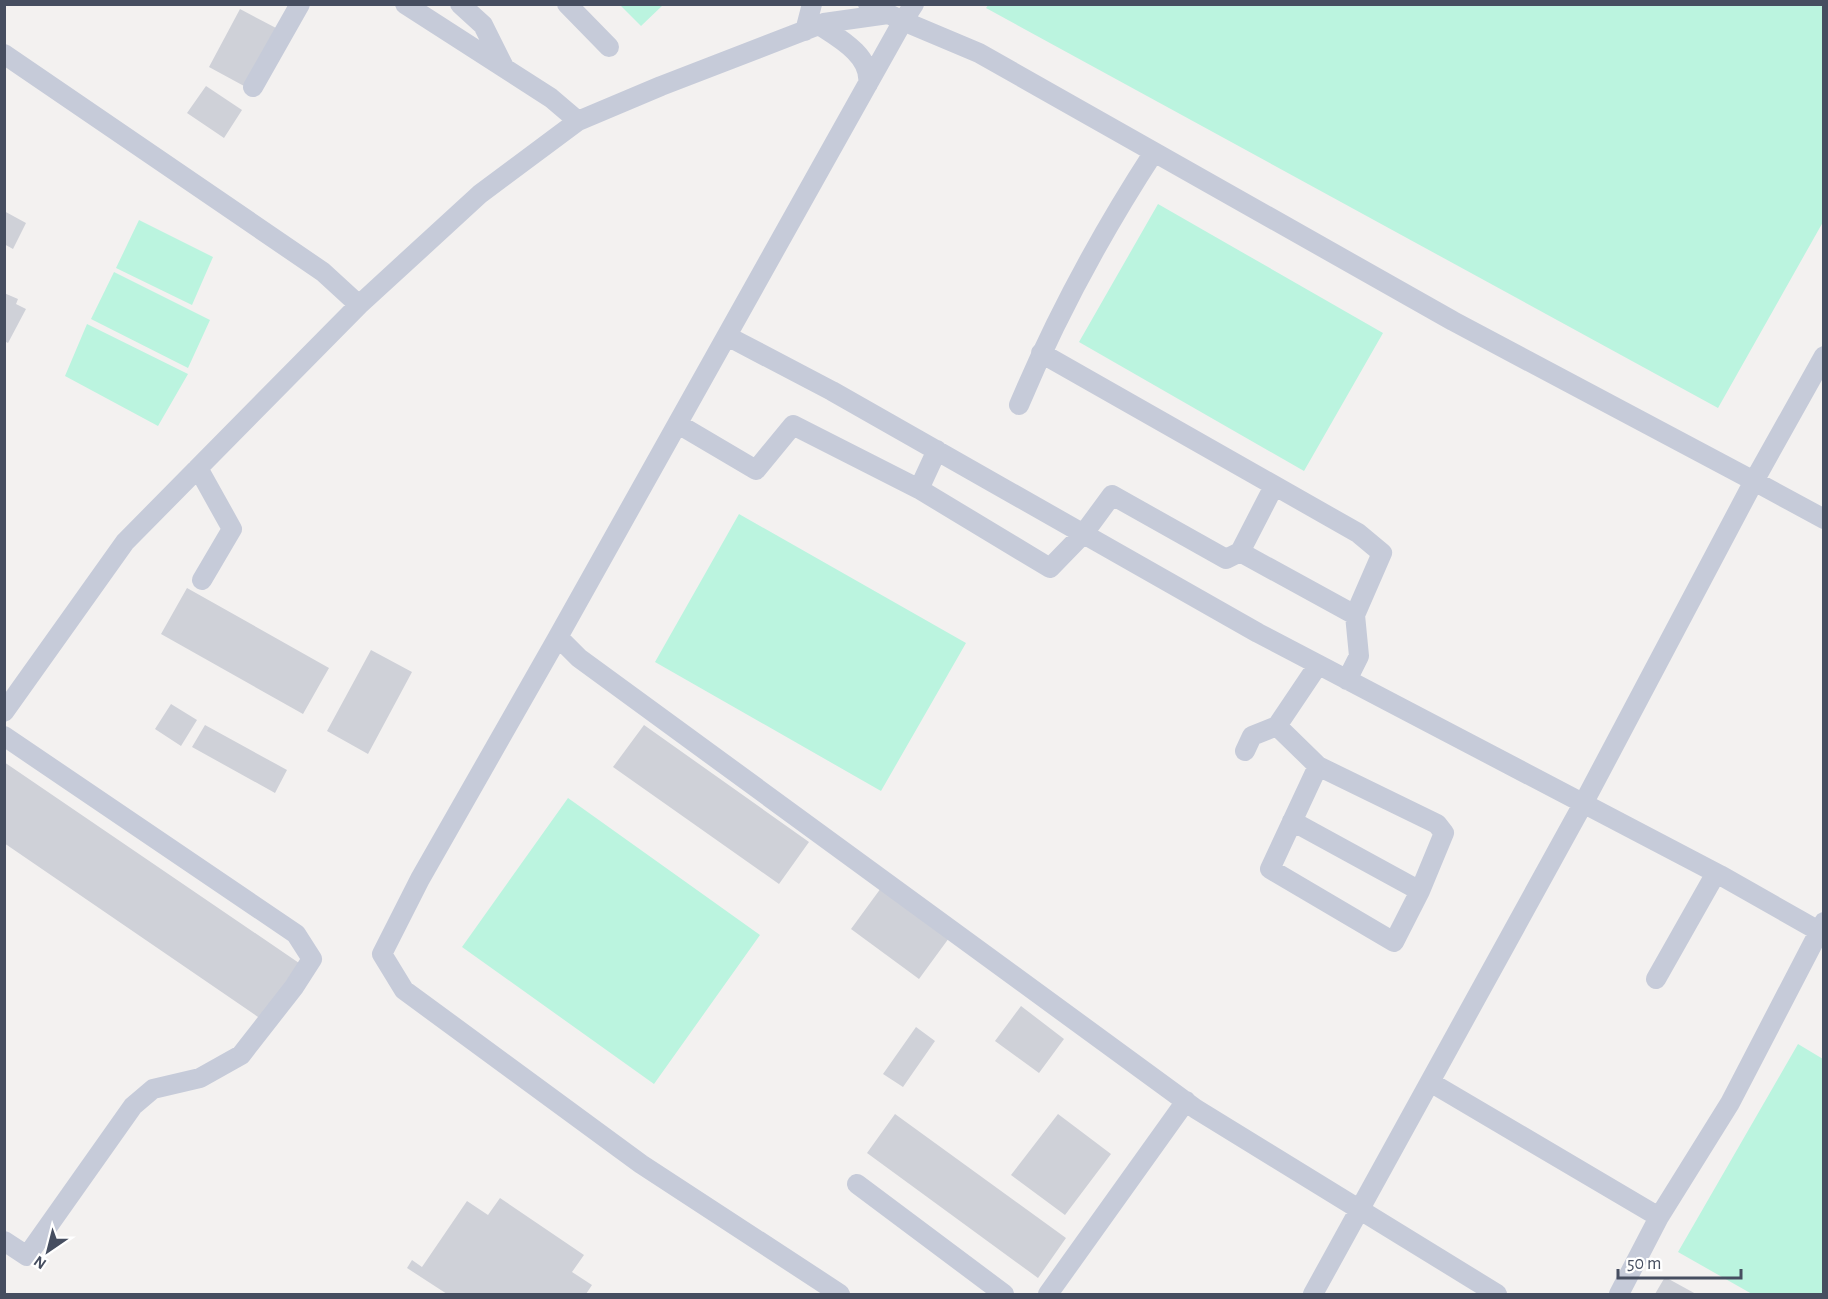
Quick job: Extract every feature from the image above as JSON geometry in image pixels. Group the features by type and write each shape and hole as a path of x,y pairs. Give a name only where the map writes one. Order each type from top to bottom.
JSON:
{"lane":[{"path":"253,87 300,4"},
{"path":"405,4 551,98 578,121"},
{"path":"460,4 483,26 506,69"},
{"path":"567,4 609,47"},
{"path":"812,4 812,28"},
{"path":"868,4 979,53 1453,321 1824,519"},
{"path":"4,712 125,542 359,305 480,194 578,121 661,86 812,28 895,17 914,4"},
{"path":"840,1294 641,1164 413,997 404,990 382,954 420,879 868,84 895,17"},
{"path":"812,28 851,45 869,75 868,84"},
{"path":"4,54 323,272 359,305"},
{"path":"1019,405 1041,353 1112,217 1154,152"},
{"path":"728,336 937,450 1317,665 1822,929 1730,1103 1659,1217 1619,1294"},
{"path":"1041,353 1358,533 1382,553 1355,615 1359,656 1347,680"},
{"path":"1313,1294 1583,804 1754,481 1824,356"},
{"path":"678,424 756,470 793,426 919,489 1050,568 1084,533 1112,495 1226,559 1240,552 1274,486"},
{"path":"919,489 937,450"},
{"path":"198,468 232,529 202,580"},
{"path":"1240,552 1355,615"},
{"path":"558,637 579,658 1186,1101 1497,1294"},
{"path":"1245,751 1252,736 1277,726 1317,665"},
{"path":"1277,726 1318,766 1437,824 1444,833 1420,891 1394,942 1270,869 1318,766"},
{"path":"4,736 296,934 312,959 294,987 241,1055 200,1078 153,1089 133,1106 27,1256 4,1240"},
{"path":"1292,821 1420,891"},
{"path":"1656,979 1716,873"},
{"path":"1431,1082 1659,1217"},
{"path":"1048,1294 1186,1101"},
{"path":"857,1184 1004,1294"}],"green space":[{"path":"989,4 1823,5 1823,222 1718,408 986,8"},
{"path":"620,5 663,5 641,26"},
{"path":"1158,204 1383,333 1304,471 1079,342"},
{"path":"139,220 213,257 192,305 116,268"},
{"path":"114,272 210,320 188,368 91,319"},
{"path":"87,324 188,374 158,426 65,376"},
{"path":"739,514 966,643 881,791 655,662"},
{"path":"568,798 760,935 654,1084 462,947"},
{"path":"1798,1044 1823,1059 1823,1294 1752,1294 1678,1252"}],"building":[{"path":"240,9 276,28 244,86 209,67"},
{"path":"206,86 242,110 224,138 187,113"},
{"path":"4,211 26,223 13,249 4,244"},
{"path":"4,293 18,299 16,304 26,309 8,343 4,341"},
{"path":"187,588 329,668 303,714 161,634"},
{"path":"371,650 412,672 368,754 327,731"},
{"path":"171,704 197,720 181,746 155,729"},
{"path":"205,725 287,770 275,793 192,747"},
{"path":"644,725 809,842 779,884 613,767"},
{"path":"4,762 299,963 261,1019 4,843"},
{"path":"881,888 949,938 919,979 851,929"},
{"path":"1021,1006 1064,1039 1039,1073 995,1041"},
{"path":"916,1027 935,1041 903,1087 883,1074"},
{"path":"895,1114 1066,1238 1038,1278 867,1153"},
{"path":"1058,1114 1111,1154 1065,1215 1011,1175"},
{"path":"500,1198 584,1255 572,1272 592,1285 586,1294 447,1294 407,1268 412,1260 422,1267 467,1201 488,1215"},
{"path":"1665,1277 1696,1294 1655,1294"}]}
